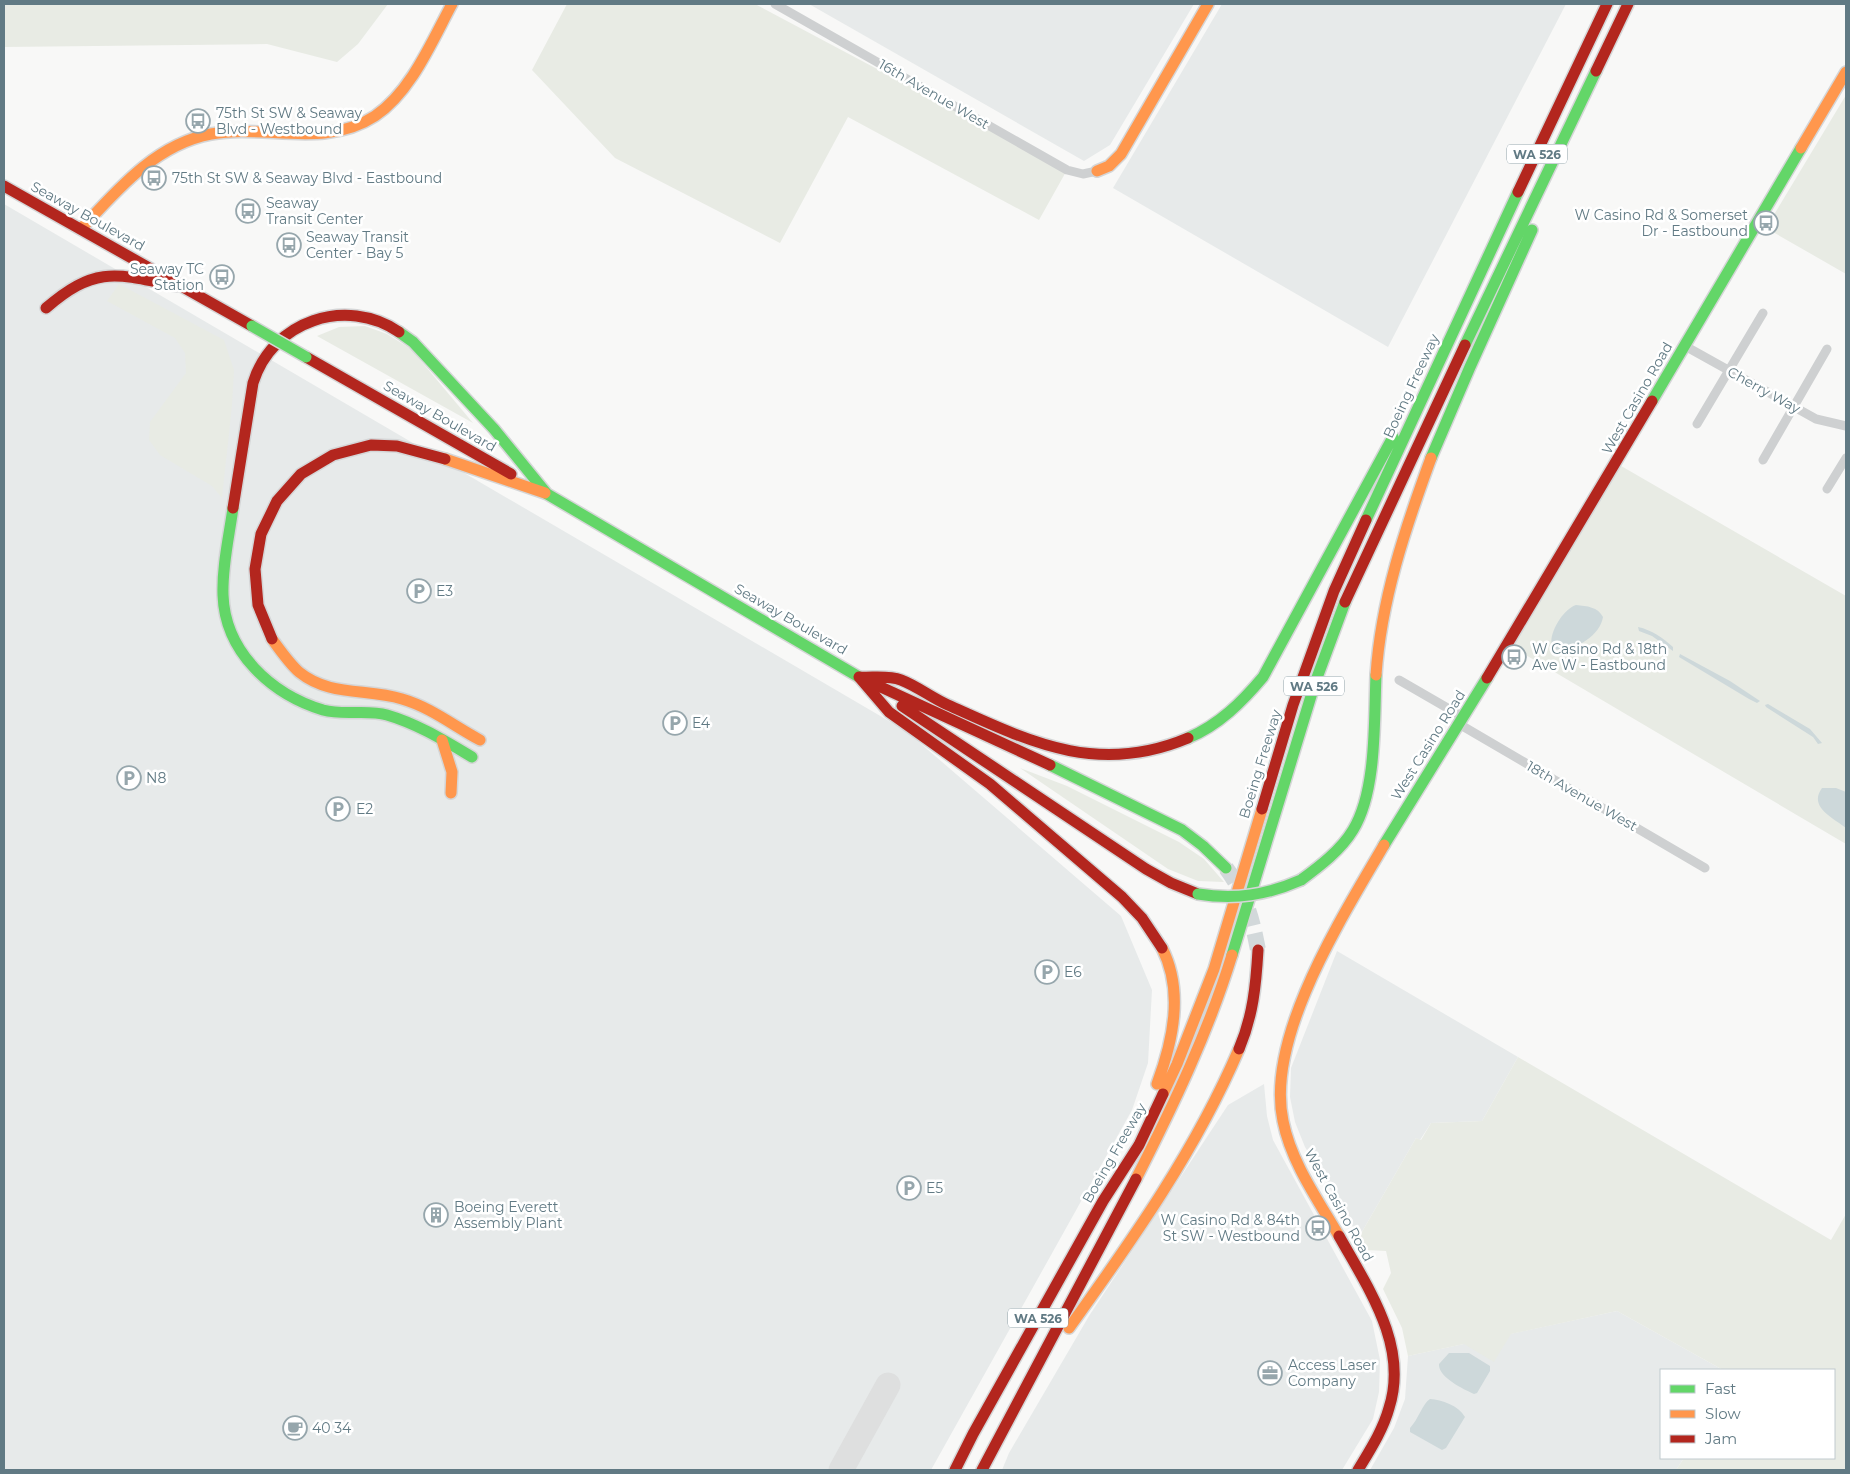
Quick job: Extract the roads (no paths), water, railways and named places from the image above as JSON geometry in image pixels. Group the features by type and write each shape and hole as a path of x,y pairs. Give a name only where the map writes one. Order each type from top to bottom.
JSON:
{"main road":[{"path":"81,229 131,177 163,153 188,141 213,134 249,131 306,134 330,132 352,128 375,116 392,102 407,83 452,4"},
{"path":"1097,171 1109,166 1121,154 1208,4"},
{"name":"Boeing Freeway","path":"953,1470 1103,1201 1139,1145 1177,1064 1197,1015 1231,915 1293,705 1334,590 1465,304 1608,4"},
{"path":"859,677 1146,869 1184,890 1231,899 1254,896 1274,892 1300,880 1323,864 1340,846 1357,823 1365,801 1371,773 1380,635 1385,603 1413,508 1440,436 1630,4"},
{"name":"Boeing Freeway","path":"982,1470 1175,1103 1204,1037 1233,954 1315,683 1344,604 1424,431 1630,4"},
{"name":"West Casino Road","path":"1358,1470 1385,1422 1392,1398 1395,1373 1392,1348 1384,1318 1293,1156 1283,1125 1279,1098 1281,1073 1286,1051 1299,1013 1319,963 1376,858 1685,346 1846,72"},
{"name":"Seaway Boulevard","path":"4,186 547,494 859,677"},
{"path":"46,308 63,292 102,275 140,279 188,289"},
{"path":"859,677 900,680 934,699 1024,739 1085,754 1110,756 1150,751 1167,747 1209,728 1247,698 1262,677 1465,304"},
{"path":"472,756 411,723 364,711 342,713 310,705 282,692 264,680 254,670 233,638 223,604 223,576 250,400 259,368 270,351 291,331 322,317 354,315 386,323 400,331 413,342 494,429 547,494"},
{"path":"480,740 400,698 367,692 334,691 310,680 295,668 274,644 260,613 255,578 255,556 258,541 270,512 286,489 298,477 325,458 356,447 390,444 481,469 547,494"},
{"path":"859,677 1050,765 1182,830 1203,846 1226,868"},
{"path":"859,677 884,708 975,773 1122,897 1137,911 1156,935 1166,956 1173,984 1174,1011 1166,1060 1151,1099 1103,1201"},
{"path":"442,740 452,767 453,784 451,793"},
{"path":"1032,1378 1122,1254 1199,1132 1218,1097 1237,1053 1253,1008 1258,950"}],"street":[{"name":"16th Avenue West","path":"775,4 1068,170 1083,174 1097,171"},
{"path":"1698,424 1763,313"},
{"name":"Cherry Way","path":"1685,346 1816,419 1846,426"},
{"path":"1763,460 1827,349"},
{"path":"1828,489 1846,458"},
{"name":"18th Avenue West","path":"1399,680 1461,720 1705,868"}],"tunnel":[{"path":"1226,868 1239,888 1247,907 1258,950"}],"place":[{"name":"75th St SW & Seaway Blvd - Westbound","path":"198,121"},
{"name":"75th St SW & Seaway Blvd - Eastbound","path":"154,178"},
{"name":"Seaway Transit Center","path":"248,211"},
{"name":"W Casino Rd & Somerset Dr - Eastbound","path":"1766,223"},
{"name":"Seaway Transit Center - Bay 5","path":"289,245"},
{"name":"Seaway TC Station","path":"222,277"},
{"name":"E3","path":"419,591"},
{"name":"W Casino Rd & 18th Ave W - Eastbound","path":"1514,657"},
{"name":"E4","path":"675,723"},
{"name":"N8","path":"129,778"},
{"name":"E2","path":"338,809"},
{"name":"E6","path":"1047,972"},
{"name":"E5","path":"909,1188"},
{"name":"Boeing Everett Assembly Plant","path":"436,1215"},
{"name":"W Casino Rd & 84th St SW - Westbound","path":"1318,1228"},
{"name":"Access Laser Company","path":"1270,1373"},
{"name":"40 34","path":"295,1428"}]}
